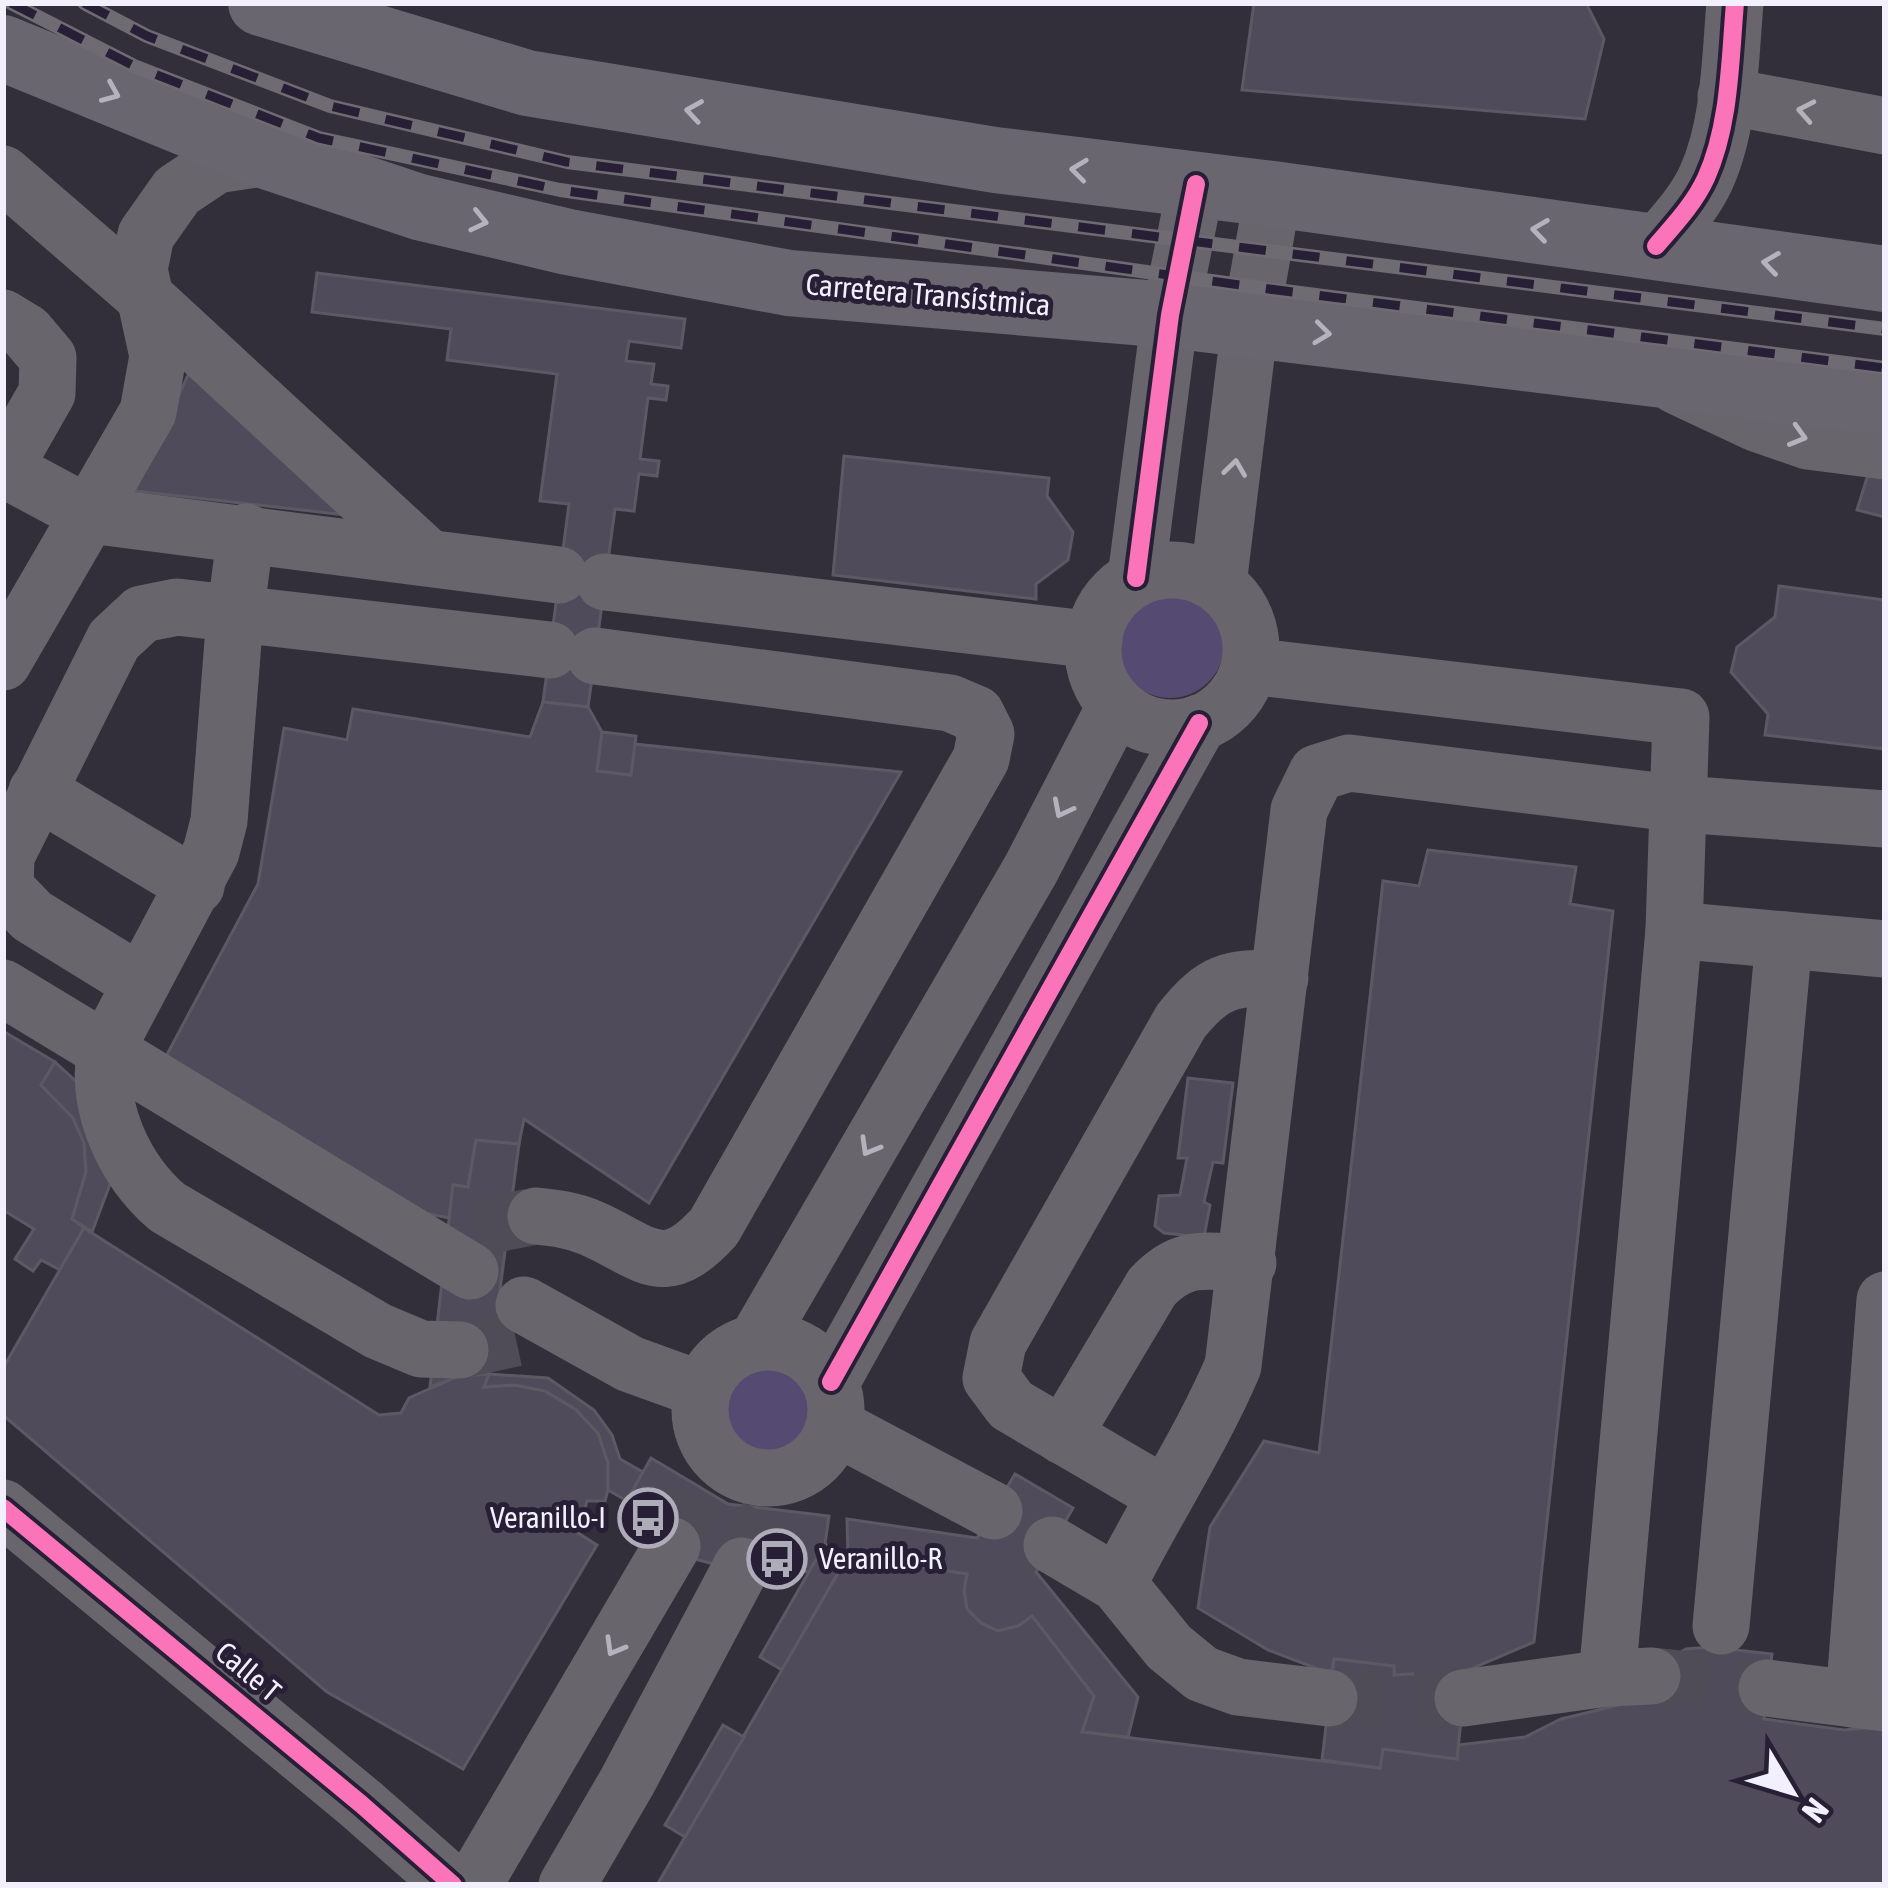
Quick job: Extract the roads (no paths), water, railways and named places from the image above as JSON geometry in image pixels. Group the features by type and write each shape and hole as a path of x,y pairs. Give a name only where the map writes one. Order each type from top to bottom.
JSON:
{"main road":[{"path":"261,3 526,83 995,160 1885,279"},
{"name":"Carretera Transístmica","path":"3,47 269,158 419,207 568,242 789,283 1170,315 1885,402"}],"street":[{"path":"1656,246 1691,204 1706,177 1726,96 1735,3"},
{"path":"1726,96 1885,126"},
{"path":"3,662 148,412 158,356 140,269 146,235 177,191 216,165 269,158"},
{"path":"3,174 145,296 424,555"},
{"path":"1136,578 1170,315 1196,184"},
{"path":"1219,584 1250,324 1273,194"},
{"path":"3,318 26,332 48,358 47,393 3,470 90,515 1094,640"},
{"path":"1652,374 1791,435 1885,451"},
{"path":"246,532 219,821 211,852 105,1052 101,1075 128,1164 142,1186 166,1207 378,1331 421,1349 460,1350"},
{"path":"1178,569 1219,584 1247,620 1252,642 1250,666 1240,690 1222,710 1178,728 1155,726 1116,705 1097,675 1094,640 1108,604 1136,578 1178,569"},
{"path":"595,656 605,582"},
{"path":"141,983 32,916 5,888 6,856 37,791 115,640 142,614 176,607 595,656 950,703 976,714 986,734 981,759 714,1226 694,1249 666,1258 641,1256 592,1228 536,1216"},
{"path":"1250,666 1682,717 1682,804 1629,1677 1462,1697"},
{"path":"756,1342 1030,869 1116,705"},
{"path":"533,1321 630,1364 702,1409 710,1449 726,1465 784,1487 825,1447 832,1404 1199,723"},
{"path":"1118,1583 1233,1366 1299,810 1317,773 1349,763 1682,804 1885,819"},
{"path":"37,791 196,886"},
{"path":"1674,930 1885,949"},
{"path":"1721,1626 1784,940"},
{"path":"1163,1494 1011,1405 991,1378 998,1343 1181,1021 1204,993 1234,978 1280,978"},
{"path":"3,988 105,1052 461,1250"},
{"path":"1063,1436 1152,1287 1169,1268 1194,1260 1248,1263"},
{"path":"1767,1688 1870,1701 1885,1300"},
{"path":"700,1487 708,1462 702,1409 713,1368 733,1351 756,1342 779,1341 818,1362 832,1404 994,1511"},
{"name":"Calle T","path":"3,1508 453,1885"},
{"path":"1052,1545 1118,1583 1169,1647 1202,1674 1238,1687 1329,1698"},
{"path":"473,1885 672,1546"},
{"path":"567,1885 742,1566"},
{"path":"560,1741 627,1782"}],"tunnel":[{"path":"475,1228 536,1216"},
{"path":"460,1350 520,1337"},
{"path":"672,1546 700,1487"},
{"path":"742,1566 777,1498"},
{"path":"1652,1676 1767,1688"},
{"path":"1329,1698 1463,1698"}],"railway":[{"path":"11,3 134,66 319,138 560,190 1269,289 1885,368"},
{"path":"84,3 147,36 330,106 567,162 1885,329"}],"place":[{"name":"Veranillo-I","path":"648,1518"},
{"name":"Veranillo-R","path":"777,1559"}]}
